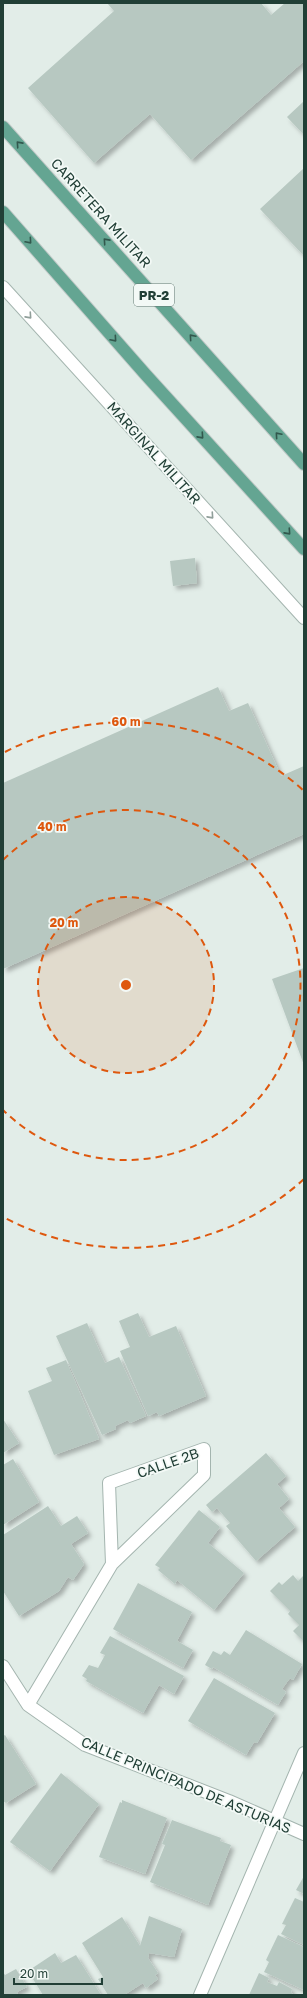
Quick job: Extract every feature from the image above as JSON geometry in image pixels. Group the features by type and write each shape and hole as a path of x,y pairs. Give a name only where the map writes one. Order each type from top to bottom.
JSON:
{"main road":[{"name":"CARRETERA MILITAR","path":"3,126 304,464"},
{"path":"3,212 146,375 304,549"}],"street":[{"name":"MARGINAL MILITAR","path":"3,287 304,618"},
{"name":"CALLE 2B","path":"28,1705 112,1564 204,1475 204,1449 110,1483 112,1564"},
{"name":"CALLE PRINCIPADO DE ASTURIAS","path":"3,1666 28,1705 85,1745 229,1801 304,1834"},
{"path":"200,1995 273,1821 304,1753"}],"building":[{"path":"107,3 261,3 271,15 285,3 304,3 304,61 191,160 150,114 94,163 28,88 114,11"},
{"path":"304,101 304,135 287,117"},
{"path":"304,168 304,256 260,209"},
{"path":"195,558 197,583 173,586 170,561"},
{"path":"218,687 229,711 248,703 281,776 304,766 304,834 3,969 3,783"},
{"path":"304,968 304,1065 272,979"},
{"path":"138,1313 149,1337 176,1326 206,1396 159,1416 157,1412 148,1416 120,1351 130,1347 119,1321"},
{"path":"87,1323 105,1363 119,1357 146,1416 130,1423 128,1420 115,1426 116,1429 102,1435 56,1336"},
{"path":"66,1360 99,1439 54,1455 28,1391 52,1381 46,1368"},
{"path":"3,1419 19,1443 3,1453"},
{"path":"266,1453 286,1476 277,1484 289,1499 279,1508 295,1527 256,1561 226,1526 230,1523 217,1508 212,1512 206,1505"},
{"path":"13,1459 39,1502 3,1525 3,1465"},
{"path":"48,1506 61,1526 77,1516 88,1533 71,1544 84,1564 73,1580 68,1577 59,1591 19,1616 3,1591 3,1535"},
{"path":"199,1510 220,1527 208,1543 244,1573 214,1610 177,1580 175,1584 158,1570 160,1568 155,1565"},
{"path":"293,1575 298,1581 304,1575 304,1642 293,1631 299,1625 288,1614 290,1611 270,1591 279,1582 282,1585"},
{"path":"138,1583 192,1612 177,1641 193,1650 183,1668 113,1629"},
{"path":"246,1630 302,1664 293,1680 290,1678 282,1689 286,1692 278,1705 213,1667 212,1669 205,1665 213,1651 221,1655 224,1651 230,1655"},
{"path":"110,1636 184,1676 174,1694 159,1685 143,1713 86,1681 87,1679 82,1676 89,1665 98,1668 105,1655 100,1653"},
{"path":"214,1678 275,1713 257,1743 254,1742 246,1755 188,1721"},
{"path":"5,1735 36,1784 6,1803 3,1801 3,1736"},
{"path":"61,1773 99,1804 50,1871 10,1842"},
{"path":"122,1800 167,1818 145,1874 99,1857"},
{"path":"172,1820 221,1838 220,1841 231,1845 208,1905 150,1882 165,1845 162,1844"},
{"path":"304,1876 304,1894 296,1890"},
{"path":"295,1898 304,1902 304,1945 281,1934 286,1925 282,1924"},
{"path":"149,1916 182,1929 174,1957 149,1953 148,1958 158,1973 155,1975 158,1979 146,1988 143,1983 124,1995 108,1995 98,1979 103,1977 82,1943 122,1917 140,1946"},
{"path":"278,1935 304,1947 304,1990 264,1972 269,1962 266,1960"},
{"path":"55,1953 61,1963 76,1955 101,1995 43,1995 28,1971"},
{"path":"16,1969 27,1987 17,1992 18,1995 3,1995 3,1972 5,1975"},
{"path":"259,1973 269,1978 267,1982 277,1986 279,1982 292,1989 291,1993 295,1995 249,1995"}]}
